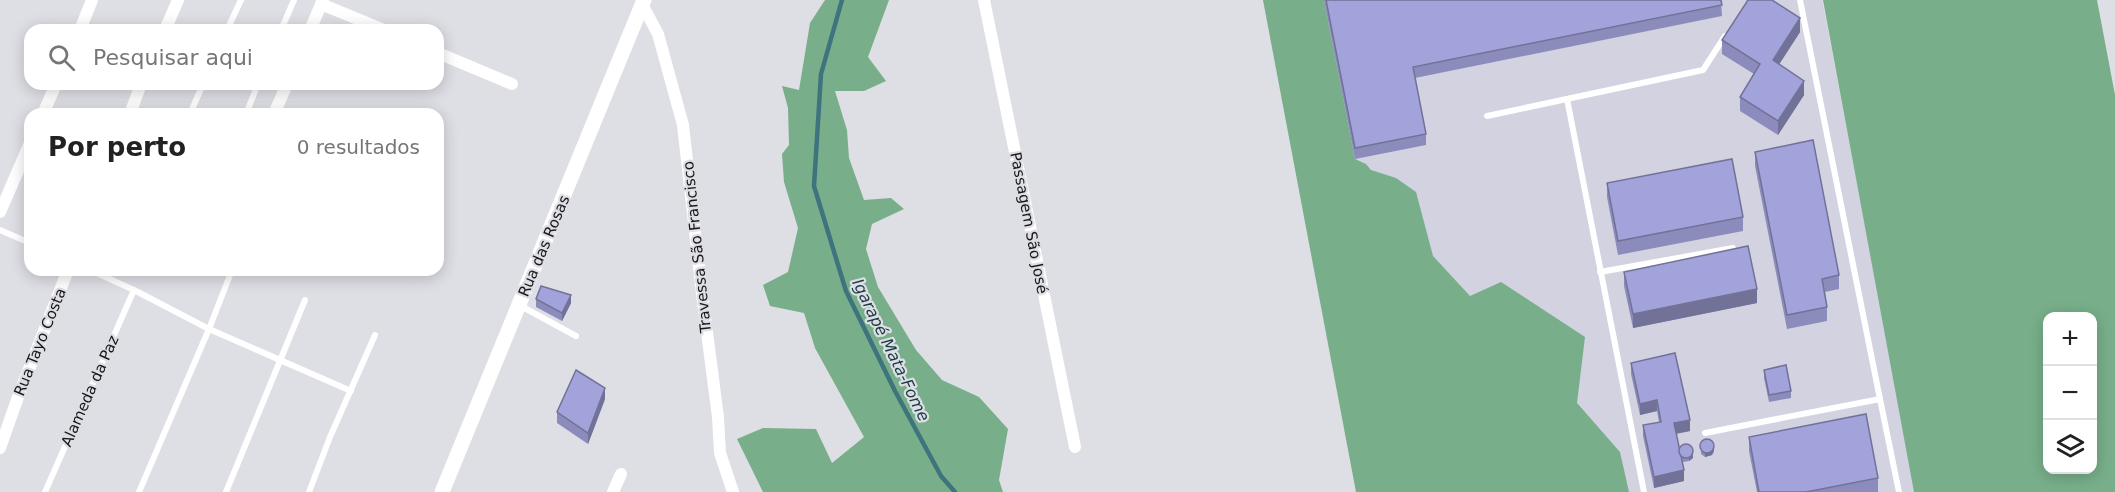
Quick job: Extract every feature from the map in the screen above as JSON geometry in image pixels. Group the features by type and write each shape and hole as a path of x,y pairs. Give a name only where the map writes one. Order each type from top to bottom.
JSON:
{"street":[{"path":"82,24 92,0"},
{"path":"168,24 178,0"},
{"name":"Passagem São José","path":"984,0 1075,447"},
{"path":"313,24 322,2 371,24"},
{"name":"Rua das Rosas","path":"442,492 643,3"},
{"name":"Travessa São Francisco","path":"643,3 660,42 683,125 718,417 720,453 733,492"},
{"path":"444,56 512,84"},
{"path":"46,108 53,90"},
{"path":"132,108 139,90"},
{"path":"277,108 284,90"},
{"path":"0,212 24,157"},
{"name":"Rua Tayo Costa","path":"0,448 66,276"},
{"path":"614,492 621,474"}],"lane":[{"path":"230,24 241,0"},
{"path":"284,24 294,0"},
{"path":"1800,0 1899,492"},
{"path":"1487,116 1703,70 1729,30"},
{"path":"193,108 200,90"},
{"path":"248,108 256,90"},
{"path":"1567,99 1644,492"},
{"path":"0,230 24,240"},
{"path":"1600,272 1733,248"},
{"path":"103,276 209,329 351,391"},
{"path":"139,492 230,276"},
{"name":"Alameda da Paz","path":"45,492 134,290"},
{"path":"226,492 305,300"},
{"path":"519,305 576,336"},
{"path":"309,492 330,436 375,335"},
{"path":"1705,433 1880,399"}],"shaded area":[{"path":"1263,0 1822,0 1916,492 1361,492"}],"green space":[{"path":"825,0 889,0 868,57 886,81 864,91 835,91 847,130 849,158 864,200 891,198 904,209 872,224 866,249 878,287 916,350 942,380 979,397 1008,429 999,480 1003,492 763,492 737,439 763,428 816,429 832,463 864,437 815,348 804,313 770,306 763,285 788,272 798,228 784,182 782,154 789,145 788,108 782,86 799,90 810,23"},
{"path":"1263,0 1324,0 1355,159 1366,164 1371,170 1396,178 1416,192 1433,256 1470,296 1501,282 1585,337 1577,403 1620,452 1629,492 1356,492"},
{"path":"1823,0 2097,0 2115,95 2115,492 1914,492"}],"building":[{"path":"1326,0 1721,0 1722,5 1413,67 1426,134 1355,148"},
{"path":"1748,0 1772,0 1800,18 1773,60 1804,81 1778,121 1740,97 1760,64 1722,40"},
{"path":"1813,140 1839,275 1822,279 1827,307 1787,315 1755,152"},
{"path":"1732,159 1743,217 1618,241 1607,183"},
{"path":"1748,246 1757,289 1633,314 1624,272"},
{"path":"541,286 571,295 562,313 536,299"},
{"path":"1675,353 1690,420 1674,423 1684,470 1654,477 1643,425 1661,422 1657,400 1640,404 1631,363"},
{"path":"1786,365 1791,391 1769,395 1764,370"},
{"path":"576,370 605,388 588,433 557,412"},
{"path":"1866,414 1878,478 1806,492 1759,492 1749,437"},
{"path":"1707,439 1712,441 1714,446 1712,451 1707,453 1702,451 1700,446 1702,441"},
{"path":"1686,444 1691,446 1693,451 1691,456 1686,458 1681,456 1679,451 1681,446"}],"waterway":[{"name":"Igarapé Mata-Fome","path":"842,0 821,74 814,186 846,291 895,391 941,476 955,492"}]}
